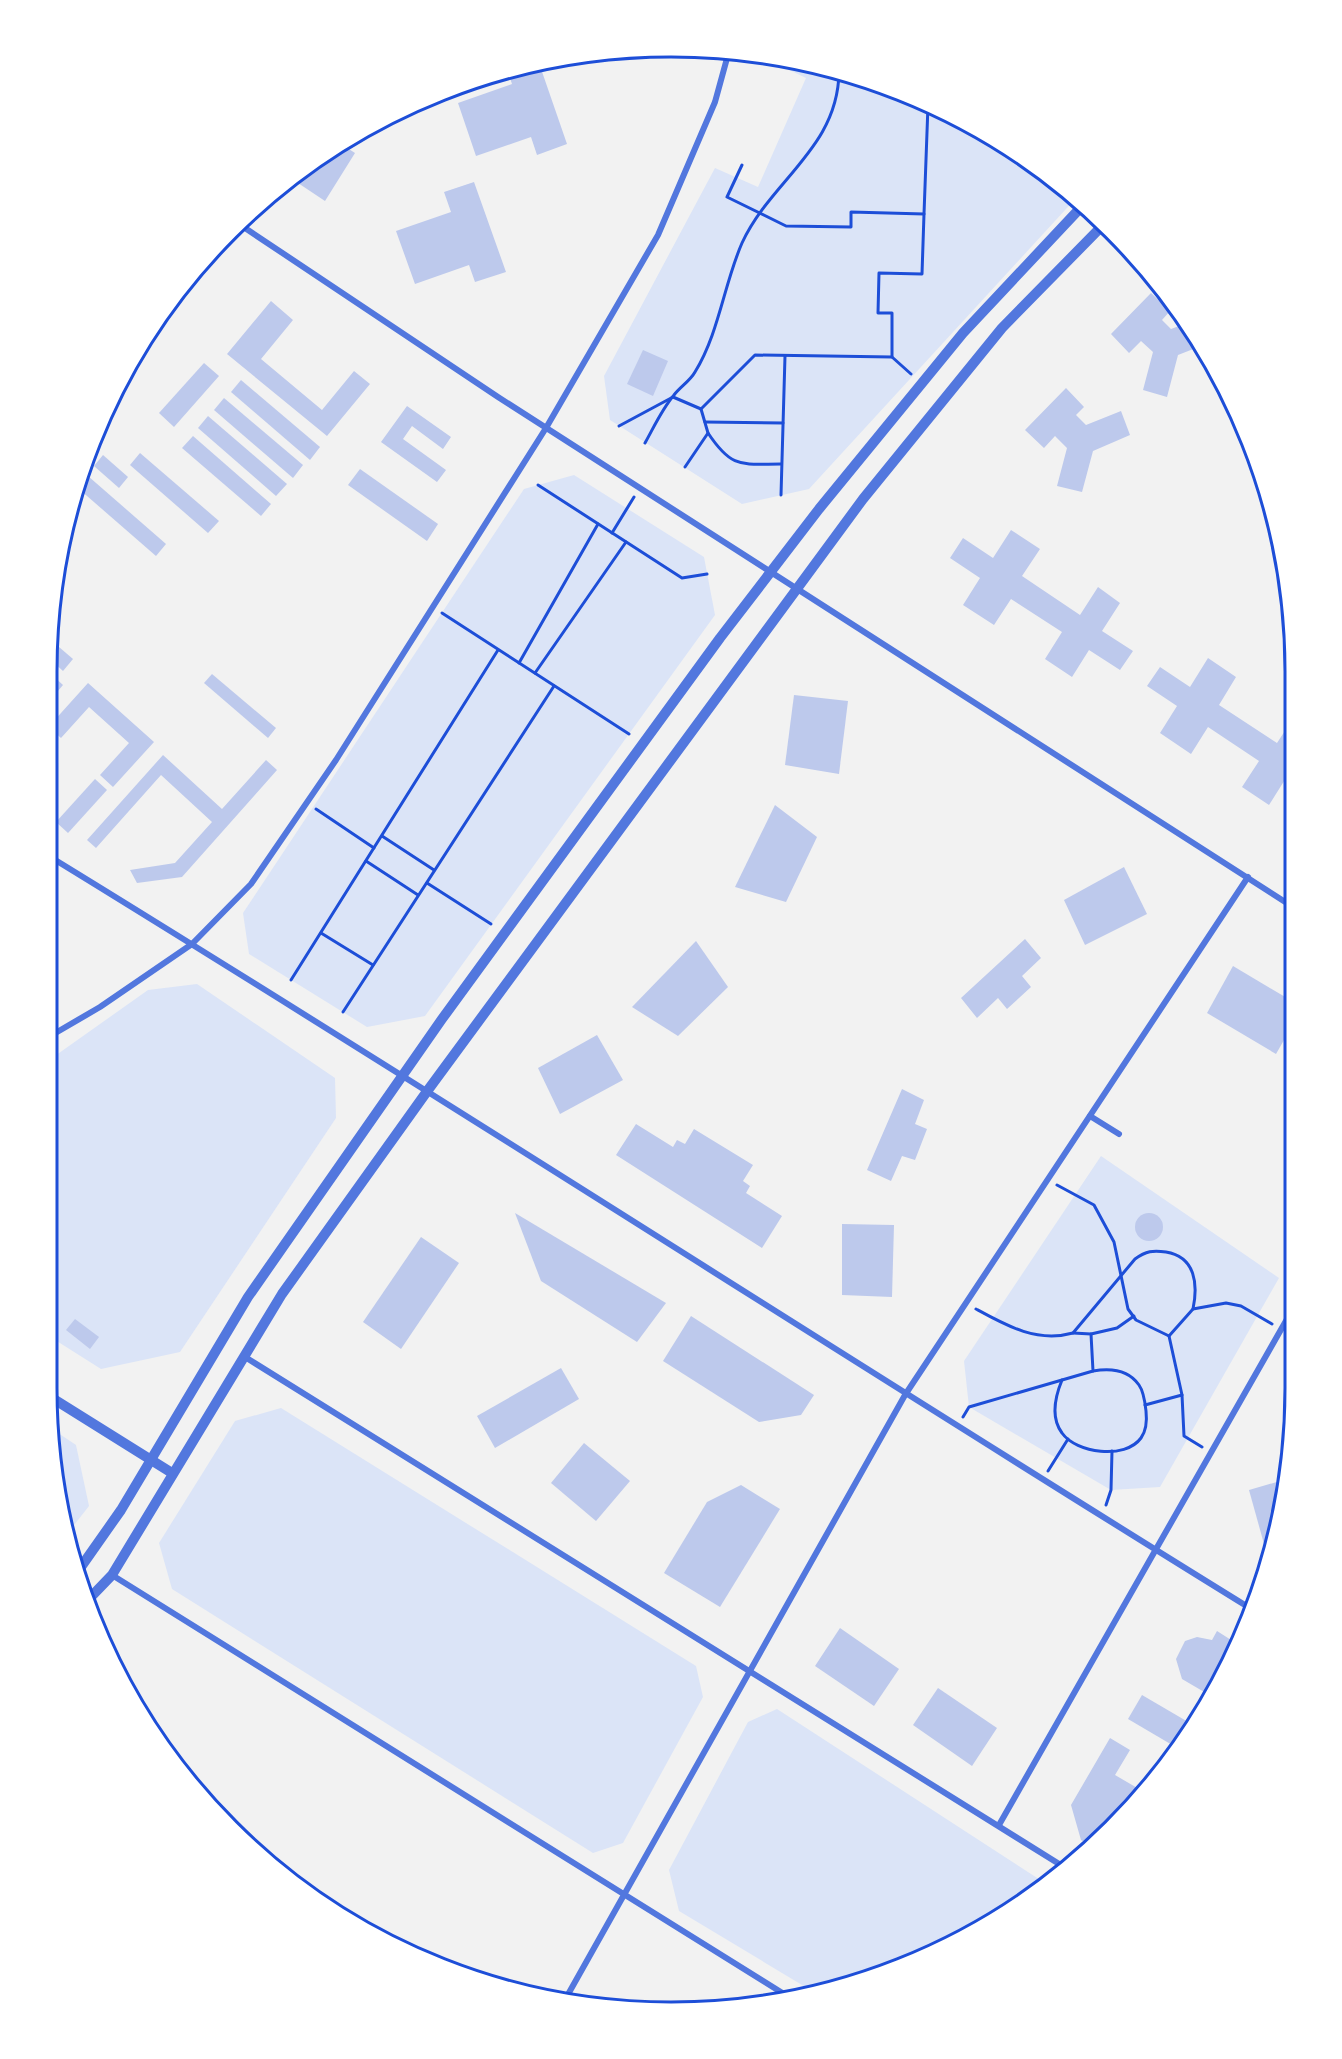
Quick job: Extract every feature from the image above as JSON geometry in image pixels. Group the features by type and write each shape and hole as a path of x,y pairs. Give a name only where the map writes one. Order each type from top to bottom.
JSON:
{"street":[{"path":"57,1032 100,1007 192,944 258,874 336,760 546,428 658,235 714,102 726,60"},
{"path":"83,1564 121,1510 248,1297 403,1075 771,572 963,333 1078,211"},
{"path":"246,229 546,428 1285,902"},
{"path":"93,1594 112,1575 282,1294 428,1090 797,588 863,499 1002,328 1098,230"},
{"path":"57,861 428,1090 905,1395 1245,1605"},
{"path":"569,1993 905,1395 1248,877"},
{"path":"1090,1116 1119,1134"},
{"path":"999,1825 1285,1322"},
{"path":"245,1357 1059,1864"},
{"path":"57,1401 172,1473"},
{"path":"112,1575 780,1992"}],"path":[{"path":"645,442 672,397 695,373 742,244 759,213 819,141 832,118 839,91 839,81"},
{"path":"892,357 891,313 878,313 879,273 922,274 928,113"},
{"path":"742,165 727,197 786,226 851,227 851,212 924,214"},
{"path":"701,409 755,355 892,357 913,376"},
{"path":"781,495 785,356"},
{"path":"672,397 701,409"},
{"path":"619,426 672,397"},
{"path":"701,409 708,433 721,452 733,461 745,464 782,464"},
{"path":"705,422 783,423"},
{"path":"685,468 708,433"},
{"path":"538,485 682,578 707,573"},
{"path":"612,533 640,488"},
{"path":"519,663 598,524"},
{"path":"535,674 626,542"},
{"path":"442,614 629,734"},
{"path":"291,980 498,650"},
{"path":"343,1012 554,686"},
{"path":"314,808 374,848"},
{"path":"382,836 434,870"},
{"path":"366,861 418,895"},
{"path":"427,882 491,924"},
{"path":"321,933 373,966"},
{"path":"1047,1179 1095,1206 1114,1242 1128,1309 1136,1320 1169,1336"},
{"path":"1073,1333 1145,1252 1155,1250 1182,1258 1190,1266 1195,1280 1193,1309 1169,1336"},
{"path":"1193,1309 1226,1303 1241,1306 1281,1329"},
{"path":"965,1304 1024,1333 1059,1337 1073,1333 1091,1334 1117,1328 1134,1316"},
{"path":"1091,1334 1093,1371"},
{"path":"1169,1336 1182,1395 1184,1436 1210,1452"},
{"path":"957,1427 969,1407 1062,1380 1093,1371 1118,1370 1132,1378 1139,1386 1145,1405 1145,1427 1140,1438 1130,1447 1112,1451 1087,1448 1068,1439 1061,1433 1054,1409 1062,1380"},
{"path":"1145,1405 1182,1395"},
{"path":"1043,1480 1068,1439"},
{"path":"1102,1516 1111,1490 1112,1451"}],"shaded area":[{"path":"785,68 830,78 868,90 943,120 1012,160 1070,204 809,489 742,504 610,420 604,376 715,168 758,187 806,78"},
{"path":"574,475 704,557 715,615 425,1016 367,1027 249,954 243,913 524,489"},
{"path":"197,984 335,1078 336,1118 180,1352 101,1369 57,1341 57,1054 148,990"},
{"path":"1101,1156 1279,1278 1160,1487 1111,1490 969,1407 964,1361"},
{"path":"281,1408 696,1666 703,1697 623,1843 593,1853 172,1589 159,1543 235,1421"},
{"path":"59,1433 76,1445 89,1506 73,1526 62,1468"},
{"path":"777,1709 1039,1879 1012,1899 943,1939 868,1969 805,1987 679,1911 669,1870 748,1722"}],"building":[{"path":"542,71 567,144 537,155 531,137 476,156 458,103 512,84 510,79"},
{"path":"348,149 355,153 325,201 298,183"},
{"path":"474,182 506,272 475,282 469,265 415,284 396,231 451,212 444,192"},
{"path":"1151,293 1164,305 1169,312 1162,320 1171,329 1179,326 1194,349 1178,355 1167,397 1143,390 1153,352 1141,341 1129,353 1111,334"},
{"path":"271,301 293,320 261,359 322,410 354,371 370,384 327,436 227,354"},
{"path":"643,350 668,361 653,396 627,384"},
{"path":"204,363 219,376 174,427 159,413"},
{"path":"241,380 320,447 310,460 231,392"},
{"path":"1066,388 1084,407 1076,415 1086,425 1121,411 1130,435 1093,451 1082,492 1057,486 1067,448 1055,436 1044,448 1025,430"},
{"path":"224,398 303,465 293,478 214,410"},
{"path":"407,406 451,437 443,449 412,426 403,439 446,470 437,482 381,442"},
{"path":"208,416 287,484 276,496 198,428"},
{"path":"193,436 271,504 261,516 182,448"},
{"path":"140,453 219,521 208,533 130,465"},
{"path":"103,455 128,477 119,488 94,466"},
{"path":"360,469 438,524 427,541 348,485"},
{"path":"89,477 166,544 156,556 84,493"},
{"path":"1011,530 1040,549 1022,576 1080,615 1098,587 1120,603 1102,631 1133,651 1120,670 1089,650 1072,677 1045,659 1062,632 1011,599 994,625 963,605 980,578 950,558 963,538 993,558"},
{"path":"58,646 73,659 63,671 57,666"},
{"path":"1208,658 1236,677 1219,705 1277,743 1285,731 1285,780 1269,805 1242,787 1259,761 1208,727 1191,754 1160,733 1177,706 1147,686 1160,667 1190,687"},
{"path":"212,674 276,728 268,738 204,683"},
{"path":"57,680 63,685 57,692"},
{"path":"88,683 154,742 113,787 100,775 129,743 89,707 61,738 57,734 57,717"},
{"path":"794,695 848,701 839,774 785,765"},
{"path":"163,755 222,809 266,760 277,770 182,877 137,883 130,870 175,863 212,822 161,775 96,848 87,840"},
{"path":"95,779 107,790 68,833 57,821"},
{"path":"775,805 817,837 786,902 735,887"},
{"path":"1124,867 1147,914 1085,945 1064,900"},
{"path":"1025,939 1041,958 1022,976 1031,987 1007,1009 998,998 977,1018 961,998"},
{"path":"696,941 728,987 678,1036 632,1007"},
{"path":"1233,966 1285,997 1285,1038 1276,1054 1207,1013"},
{"path":"597,1035 623,1080 560,1114 538,1068"},
{"path":"902,1089 924,1100 915,1124 927,1129 915,1160 902,1156 891,1181 867,1170"},
{"path":"636,1124 673,1147 677,1140 685,1144 694,1129 753,1165 743,1181 750,1186 746,1193 782,1216 762,1248 616,1155"},
{"path":"515,1213 666,1303 637,1342 541,1281"},
{"path":"1149,1213 1159,1217 1163,1227 1159,1237 1149,1241 1139,1237 1135,1227 1139,1217"},
{"path":"842,1224 894,1225 892,1297 842,1295"},
{"path":"421,1237 459,1263 401,1349 363,1322"},
{"path":"691,1316 814,1395 801,1415 759,1422 663,1361"},
{"path":"75,1319 99,1337 90,1349 66,1330"},
{"path":"561,1368 579,1399 495,1448 477,1416"},
{"path":"584,1443 630,1481 596,1521 551,1483"},
{"path":"1278,1482 1264,1544 1249,1490"},
{"path":"741,1485 780,1509 720,1607 664,1573 707,1502"},
{"path":"840,1628 899,1669 874,1706 815,1666"},
{"path":"1217,1631 1231,1640 1205,1692 1182,1679 1176,1659 1185,1641 1197,1637 1212,1640"},
{"path":"938,1688 997,1728 972,1766 913,1725"},
{"path":"1142,1695 1187,1721 1171,1744 1128,1719"},
{"path":"1110,1738 1130,1750 1115,1775 1137,1788 1084,1842 1081,1840 1071,1805"}]}
